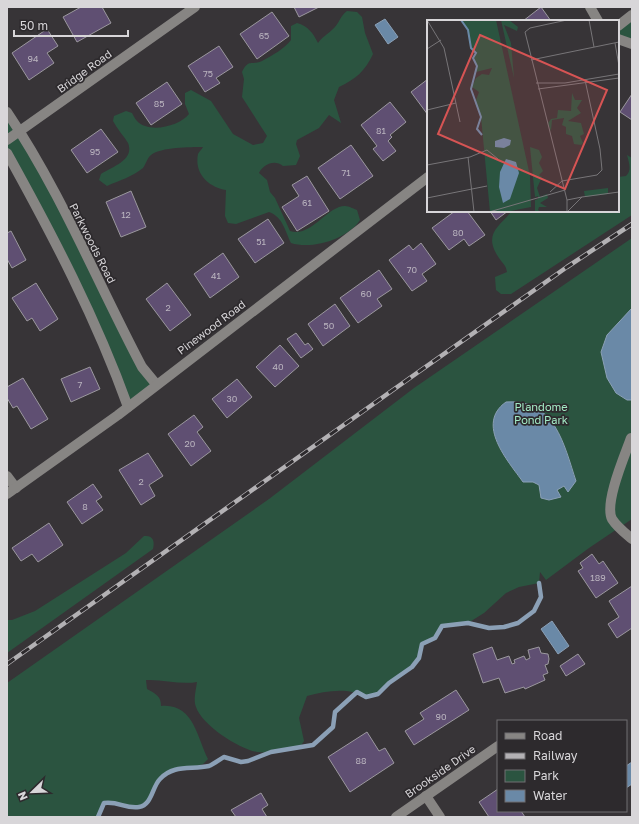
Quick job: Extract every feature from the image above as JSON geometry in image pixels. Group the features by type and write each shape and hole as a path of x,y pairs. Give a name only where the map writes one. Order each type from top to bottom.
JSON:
{"street":[{"name":"Bridge Road","path":"7,140 195,7"},
{"path":"590,7 597,20"},
{"path":"619,25 632,15"},
{"path":"619,39 632,44"},
{"name":"Parkwoods Road","path":"7,112 20,132 79,238 142,367 156,384"},
{"path":"7,153 59,246 110,355 128,407"},
{"name":"Pinewood Road","path":"7,494 128,407 156,384 427,178"},
{"path":"631,438 623,459 609,509 612,519 618,528 632,539"},
{"path":"7,476 16,488"},
{"name":"Brookside Drive","path":"396,817 497,747"},
{"path":"426,796 440,817"}],"green space":[{"path":"347,11 357,12 362,17 365,33 373,54 367,65 359,74 339,87 334,100 341,123 329,115 319,128 297,140 296,144 300,156 296,165 283,166 273,163 263,167 259,173 267,180 270,192 275,198 290,231 298,232 305,230 338,207 345,206 357,210 360,220 347,233 319,244 300,245 291,243 281,221 274,214 269,212 236,224 228,223 225,216 226,190 209,183 198,168 198,154 203,147 162,150 151,155 143,168 130,176 107,186 99,180 101,174 116,166 128,154 128,143 116,127 113,121 114,116 126,111 132,113 136,120 142,125 156,128 172,125 179,122 189,114 185,104 185,93 191,90 211,101 233,134 253,145 263,143 267,136 242,97 244,79 242,72 244,68 249,64 262,61 285,46 291,40 291,26 297,23 304,26 310,30 318,43 335,27"},
{"path":"632,15 632,43 619,39 619,25"},
{"path":"7,112 156,384 128,407 110,355 7,153"},
{"path":"627,155 632,158 632,215 511,294 501,294 496,290 495,277 507,272 505,266 494,250 492,237 494,232 511,212 619,212 619,177 626,176 630,166"},
{"name":"Plandome Pond Park","path":"632,238 632,519 589,548 546,580 540,572 539,583 519,587 506,593 484,613 468,623 442,626 435,638 422,644 419,658 412,667 389,683 378,694 366,697 352,692 337,691 307,696 299,718 304,741 300,747 273,752 257,752 249,750 222,735 200,714 196,707 195,701 197,682 184,683 146,680 147,689 157,696 160,700 161,706 181,710 193,724 208,759 203,764 195,767 172,769 159,779 149,800 141,807 128,807 114,802 104,803 98,817 7,817 7,683 269,499 414,388"},
{"path":"144,536 149,536 153,539 153,549 7,653 7,620 12,620 35,611 126,553"}],"water":[{"path":"385,19 398,37 388,44 375,25"},
{"path":"632,308 632,400 627,400 616,393 607,378 601,352 607,335"},
{"path":"506,402 523,403 536,408 547,416 555,426 567,453 576,481 568,492 564,486 557,490 561,497 549,500 541,498 539,485 533,482 523,482 503,453 497,442 493,421 497,411"},
{"path":"552,621 569,646 558,654 541,629"},
{"path":"632,762 632,784 627,787 627,765"}],"building":[{"path":"81,7 102,7 111,23 77,42 63,17"},
{"path":"294,7 319,7 299,17"},
{"path":"541,7 550,20 524,20"},
{"path":"272,12 289,36 257,59 240,34"},
{"path":"47,29 58,46 47,53 54,63 29,80 12,53"},
{"path":"219,46 233,67 216,78 220,83 205,92 188,66"},
{"path":"427,80 427,114 411,92"},
{"path":"167,82 182,104 151,125 136,103"},
{"path":"632,94 632,120 620,112"},
{"path":"390,102 406,122 390,135 392,137 388,141 396,151 383,161 373,149 377,146 361,125"},
{"path":"101,129 118,152 87,173 71,150"},
{"path":"351,145 373,176 340,199 318,168"},
{"path":"307,176 329,211 297,231 282,207 299,196 292,185"},
{"path":"131,191 146,227 121,237 106,202"},
{"path":"454,212 468,212 485,235 469,246 464,239 449,250 432,228"},
{"path":"491,212 507,212 496,220"},
{"path":"268,219 284,243 255,263 238,239"},
{"path":"11,231 26,260 12,268 7,259 7,233"},
{"path":"421,243 436,264 422,274 427,281 412,291 389,260 409,245 413,250"},
{"path":"223,253 239,277 210,298 194,274"},
{"path":"379,270 392,289 377,299 382,306 358,323 340,298"},
{"path":"36,283 58,319 40,331 32,318 27,321 12,298"},
{"path":"167,283 191,315 170,331 146,299"},
{"path":"335,304 350,326 323,346 308,324"},
{"path":"296,333 305,345 308,343 313,349 301,358 287,339"},
{"path":"280,345 299,366 275,387 256,367"},
{"path":"90,367 100,389 71,402 61,379"},
{"path":"23,378 48,419 31,429 17,406 13,408 7,398 7,387"},
{"path":"237,379 252,397 227,418 212,399"},
{"path":"194,415 203,427 197,432 211,451 191,466 168,434"},
{"path":"148,453 163,476 149,485 155,496 141,505 119,470"},
{"path":"93,484 102,497 96,501 103,510 82,524 67,502"},
{"path":"49,523 63,545 38,562 32,554 21,561 12,548"},
{"path":"592,554 599,564 603,561 618,583 596,598 578,571 583,568 580,563"},
{"path":"632,586 632,628 617,638 608,624 619,617 609,601"},
{"path":"492,647 497,660 509,656 512,664 515,663 514,660 524,656 526,660 530,658 528,650 539,647 541,653 548,654 549,659 548,664 545,665 548,673 543,675 545,680 525,689 524,687 505,693 499,678 483,683 473,654"},
{"path":"578,654 585,664 566,676 560,666"},
{"path":"456,690 469,710 414,745 405,731 424,719 420,713"},
{"path":"367,732 379,751 385,748 394,763 350,792 328,757"},
{"path":"497,790 497,812 522,812 525,817 489,817 479,802"},
{"path":"261,793 268,805 262,809 267,817 236,817 231,810"}],"waterway":[{"path":"98,817 104,803 114,803 130,807 143,806 147,803 157,782 165,774 171,771 183,768 209,766 224,757 241,762 248,761 271,752 313,745 333,727 335,712 357,692 366,697 378,694 389,683 412,667 419,658 422,644 435,638 442,626 468,623 489,628 504,627 518,623 534,611 541,597 539,583"}],"railway":[{"path":"7,664 567,267 632,224"}]}
